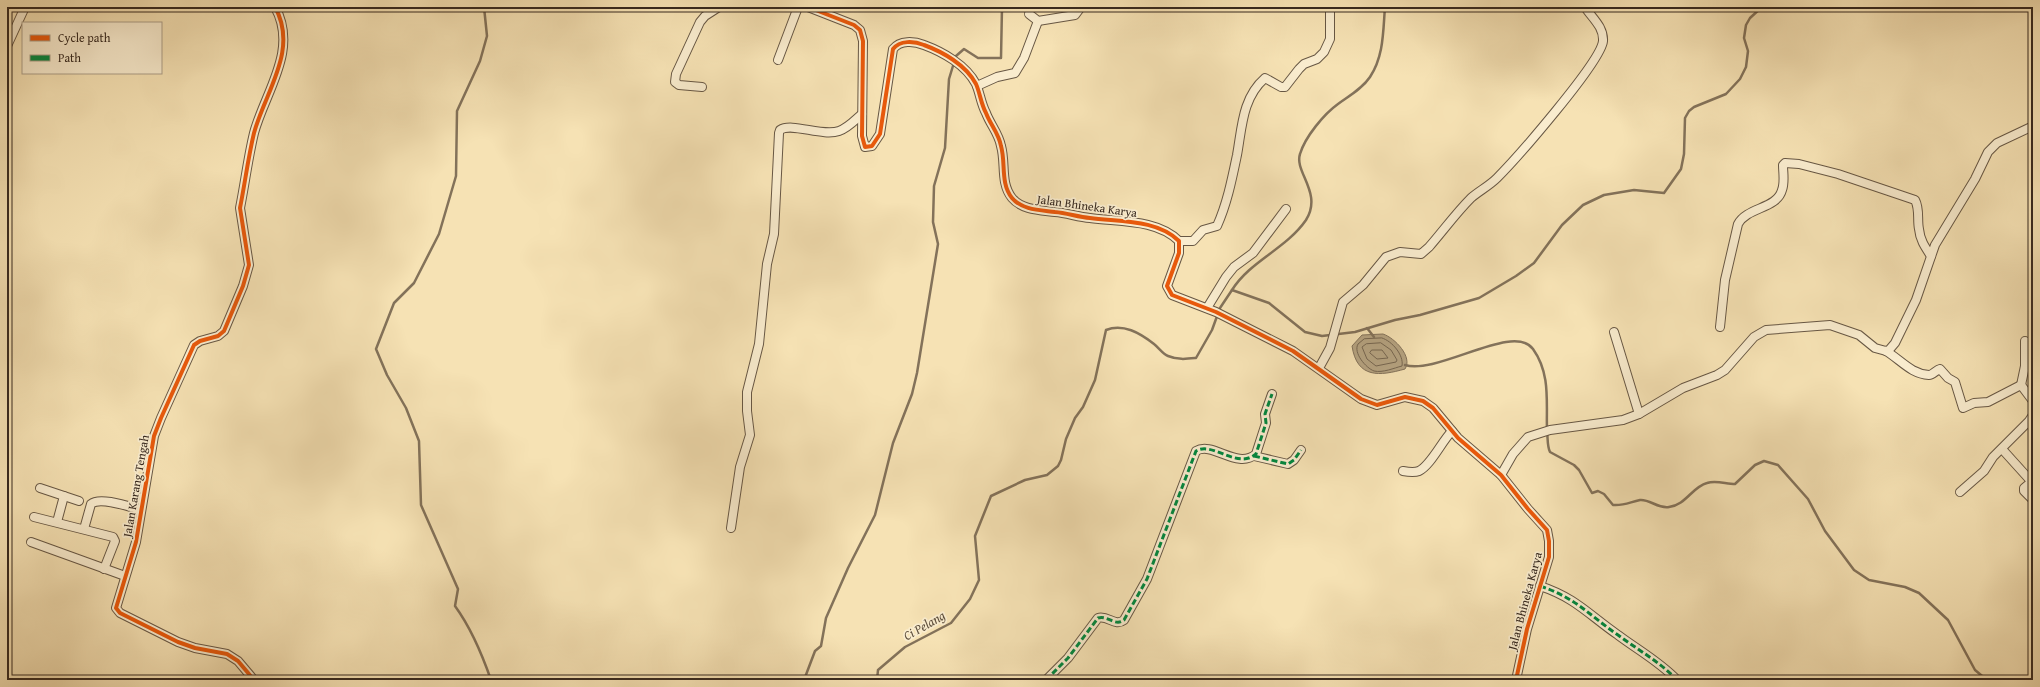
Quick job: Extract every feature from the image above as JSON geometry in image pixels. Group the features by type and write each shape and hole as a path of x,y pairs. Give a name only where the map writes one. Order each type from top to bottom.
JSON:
{"street":[{"path":"7,46 25,7"},
{"name":"Jalan Karang Tengah","path":"254,680 238,661 228,654 194,648 178,642 120,613 116,605 136,542 154,436 161,418 194,345 200,341 218,336 226,328 248,270 248,255 240,208 254,132 276,76 282,53 282,25 275,7"},
{"path":"702,87 679,85 675,82 676,74 700,22 705,16 719,7"},
{"path":"778,60 798,7"},
{"name":"Jalan Bhineka Karya","path":"808,7 854,25 860,30 863,41 862,143 864,148 870,147 876,142 880,134 891,52 895,47 904,43 921,44 940,52 962,68 977,86 983,106 1001,145 1005,181 1015,202 1031,209 1089,218 1130,222 1149,226 1166,232 1179,241 1180,247 1169,277 1168,290 1172,295 1207,308 1281,344 1319,368 1352,395 1373,404 1382,404 1405,397 1418,399 1433,408 1452,431 1501,475 1549,533 1549,557 1527,628 1516,680"},
{"path":"1029,14 1038,21 1075,14 1081,7"},
{"path":"1179,241 1193,241 1203,230 1216,226 1228,199 1243,116 1250,98 1265,78 1281,87 1285,87 1304,64 1320,57 1330,39 1330,7"},
{"path":"1319,368 1330,348 1343,302 1363,285 1386,257 1400,252 1421,254 1429,247 1472,197 1498,178 1568,97 1603,43 1600,27 1585,7"},
{"path":"977,86 997,77 1015,73 1024,58 1038,21"},
{"path":"731,528 740,467 750,435 747,411 747,392 760,344 766,264 774,234 779,133 780,130 786,128 819,132 835,132 849,125 862,114"},
{"path":"1886,351 1895,343 1916,300 1935,245 1975,179 1990,148 2033,126"},
{"path":"1720,327 1725,280 1738,224 1743,216 1768,204 1781,195 1783,187 1783,165 1785,162 1799,164 1844,176 1916,200 1918,206 1919,231 1922,242 1931,256"},
{"path":"1207,308 1226,277 1234,267 1253,253 1286,209"},
{"path":"1501,475 1520,444 1533,434 1610,422 1639,414 1656,406 1683,388 1721,372 1754,337 1766,330 1830,325 1853,333 1875,348 1886,351 1898,358 1917,374 1930,375 1938,369 1941,370 1948,378 1955,382 1963,408 1974,403 1988,402 2020,385 2025,366 2025,341"},
{"path":"1614,332 1639,414"},
{"path":"2020,385 2033,401"},
{"path":"1254,456 1259,449 1266,422 1265,414 1272,394"},
{"path":"1960,492 1984,471 1993,457 2029,421 2033,415"},
{"path":"1403,472 1416,472 1424,467 1442,441 1452,431"},
{"path":"1046,680 1068,658 1099,617 1116,623 1124,620 1147,579 1196,452 1204,449 1243,460 1254,456 1288,464 1292,462 1301,450"},
{"path":"2002,449 2030,480 2030,483 2024,491 2033,500"},
{"path":"40,488 78,501"},
{"path":"57,522 64,496"},
{"path":"84,529 91,504 94,501 102,501 142,510"},
{"path":"34,516 84,529 114,539 104,569"},
{"path":"30,542 125,576"},
{"path":"1540,586 1556,591 1576,601 1616,634 1659,663 1677,680"}],"water":[{"path":"1383,334 1393,339 1402,348 1407,359 1405,369 1379,374 1364,370 1359,364 1352,346 1362,335"}],"waterway":[{"path":"484,7 487,36 480,61 457,111 456,176 439,234 414,283 394,303 376,349 387,375 406,408 419,441 421,505 458,589 455,606 476,642 491,680"},
{"path":"804,680 815,651 821,646 826,618 848,568 875,515 893,443 912,394 917,373 938,244 933,222 934,186 945,148 949,79 956,56 964,49 978,58 1001,58 1002,7"},
{"path":"1232,290 1248,271 1289,239 1306,220 1310,210 1311,201 1310,192 1299,161 1302,147 1321,120 1333,108 1359,89 1367,81 1375,69 1383,34 1385,7"},
{"name":"Ci Pelang","path":"877,680 878,670 905,647 951,623 970,599 979,580 975,536 991,496 1025,480 1047,475 1058,466 1066,439 1075,418 1083,407 1095,380 1106,330 1112,328 1125,328 1131,330 1149,340 1164,354 1179,359 1189,359 1196,358 1212,330 1220,308 1232,290 1269,303 1305,332 1322,336 1355,332 1479,298 1516,276 1534,263 1562,225 1583,205 1604,195 1634,190 1664,193 1681,169 1684,154 1685,118 1689,111 1694,107 1726,94 1740,79 1746,67 1748,51 1744,38 1746,25 1750,18 1762,7"},
{"path":"1367,328 1374,337"},
{"path":"1405,365 1419,366 1436,363 1493,345 1510,342 1523,342 1533,349 1543,368 1547,399 1547,431 1550,452 1574,465 1579,470 1592,493 1598,491 1604,494 1613,505 1627,504 1644,500 1661,507 1675,506 1685,500 1697,488 1707,483 1717,482 1735,484 1755,465 1764,461 1778,465 1808,499 1825,531 1854,570 1869,580 1905,587 1919,593 1948,620 1975,670 1987,680"}],"marked path":[{"path":"1046,680 1068,658 1098,618 1105,618 1114,622 1121,622 1124,620 1147,579 1196,451 1203,449 1210,450 1241,459 1249,458 1256,454 1266,423 1265,414 1272,394"},
{"path":"1254,456 1288,464 1294,460 1301,450"},
{"path":"1540,586 1563,596 1582,608 1656,662 1677,680"}],"cycle path":[{"path":"254,680 238,661 227,654 195,648 178,642 120,613 116,608 136,542 154,436 194,345 200,341 218,336 224,331 243,286 249,265 240,208 254,133 278,71 282,55 283,39 281,23 275,7"},
{"path":"808,7 854,25 860,30 863,41 862,136 865,147 872,146 880,134 893,49 899,44 907,42 912,42 931,48 946,55 960,65 972,77 976,84 984,110 1000,142 1008,192 1016,202 1037,210 1137,223 1160,229 1179,241 1179,253 1167,286 1172,295 1216,312 1293,351 1361,399 1377,405 1405,397 1423,401 1433,408 1458,438 1501,475 1547,530 1549,557 1527,629 1516,680"}]}
